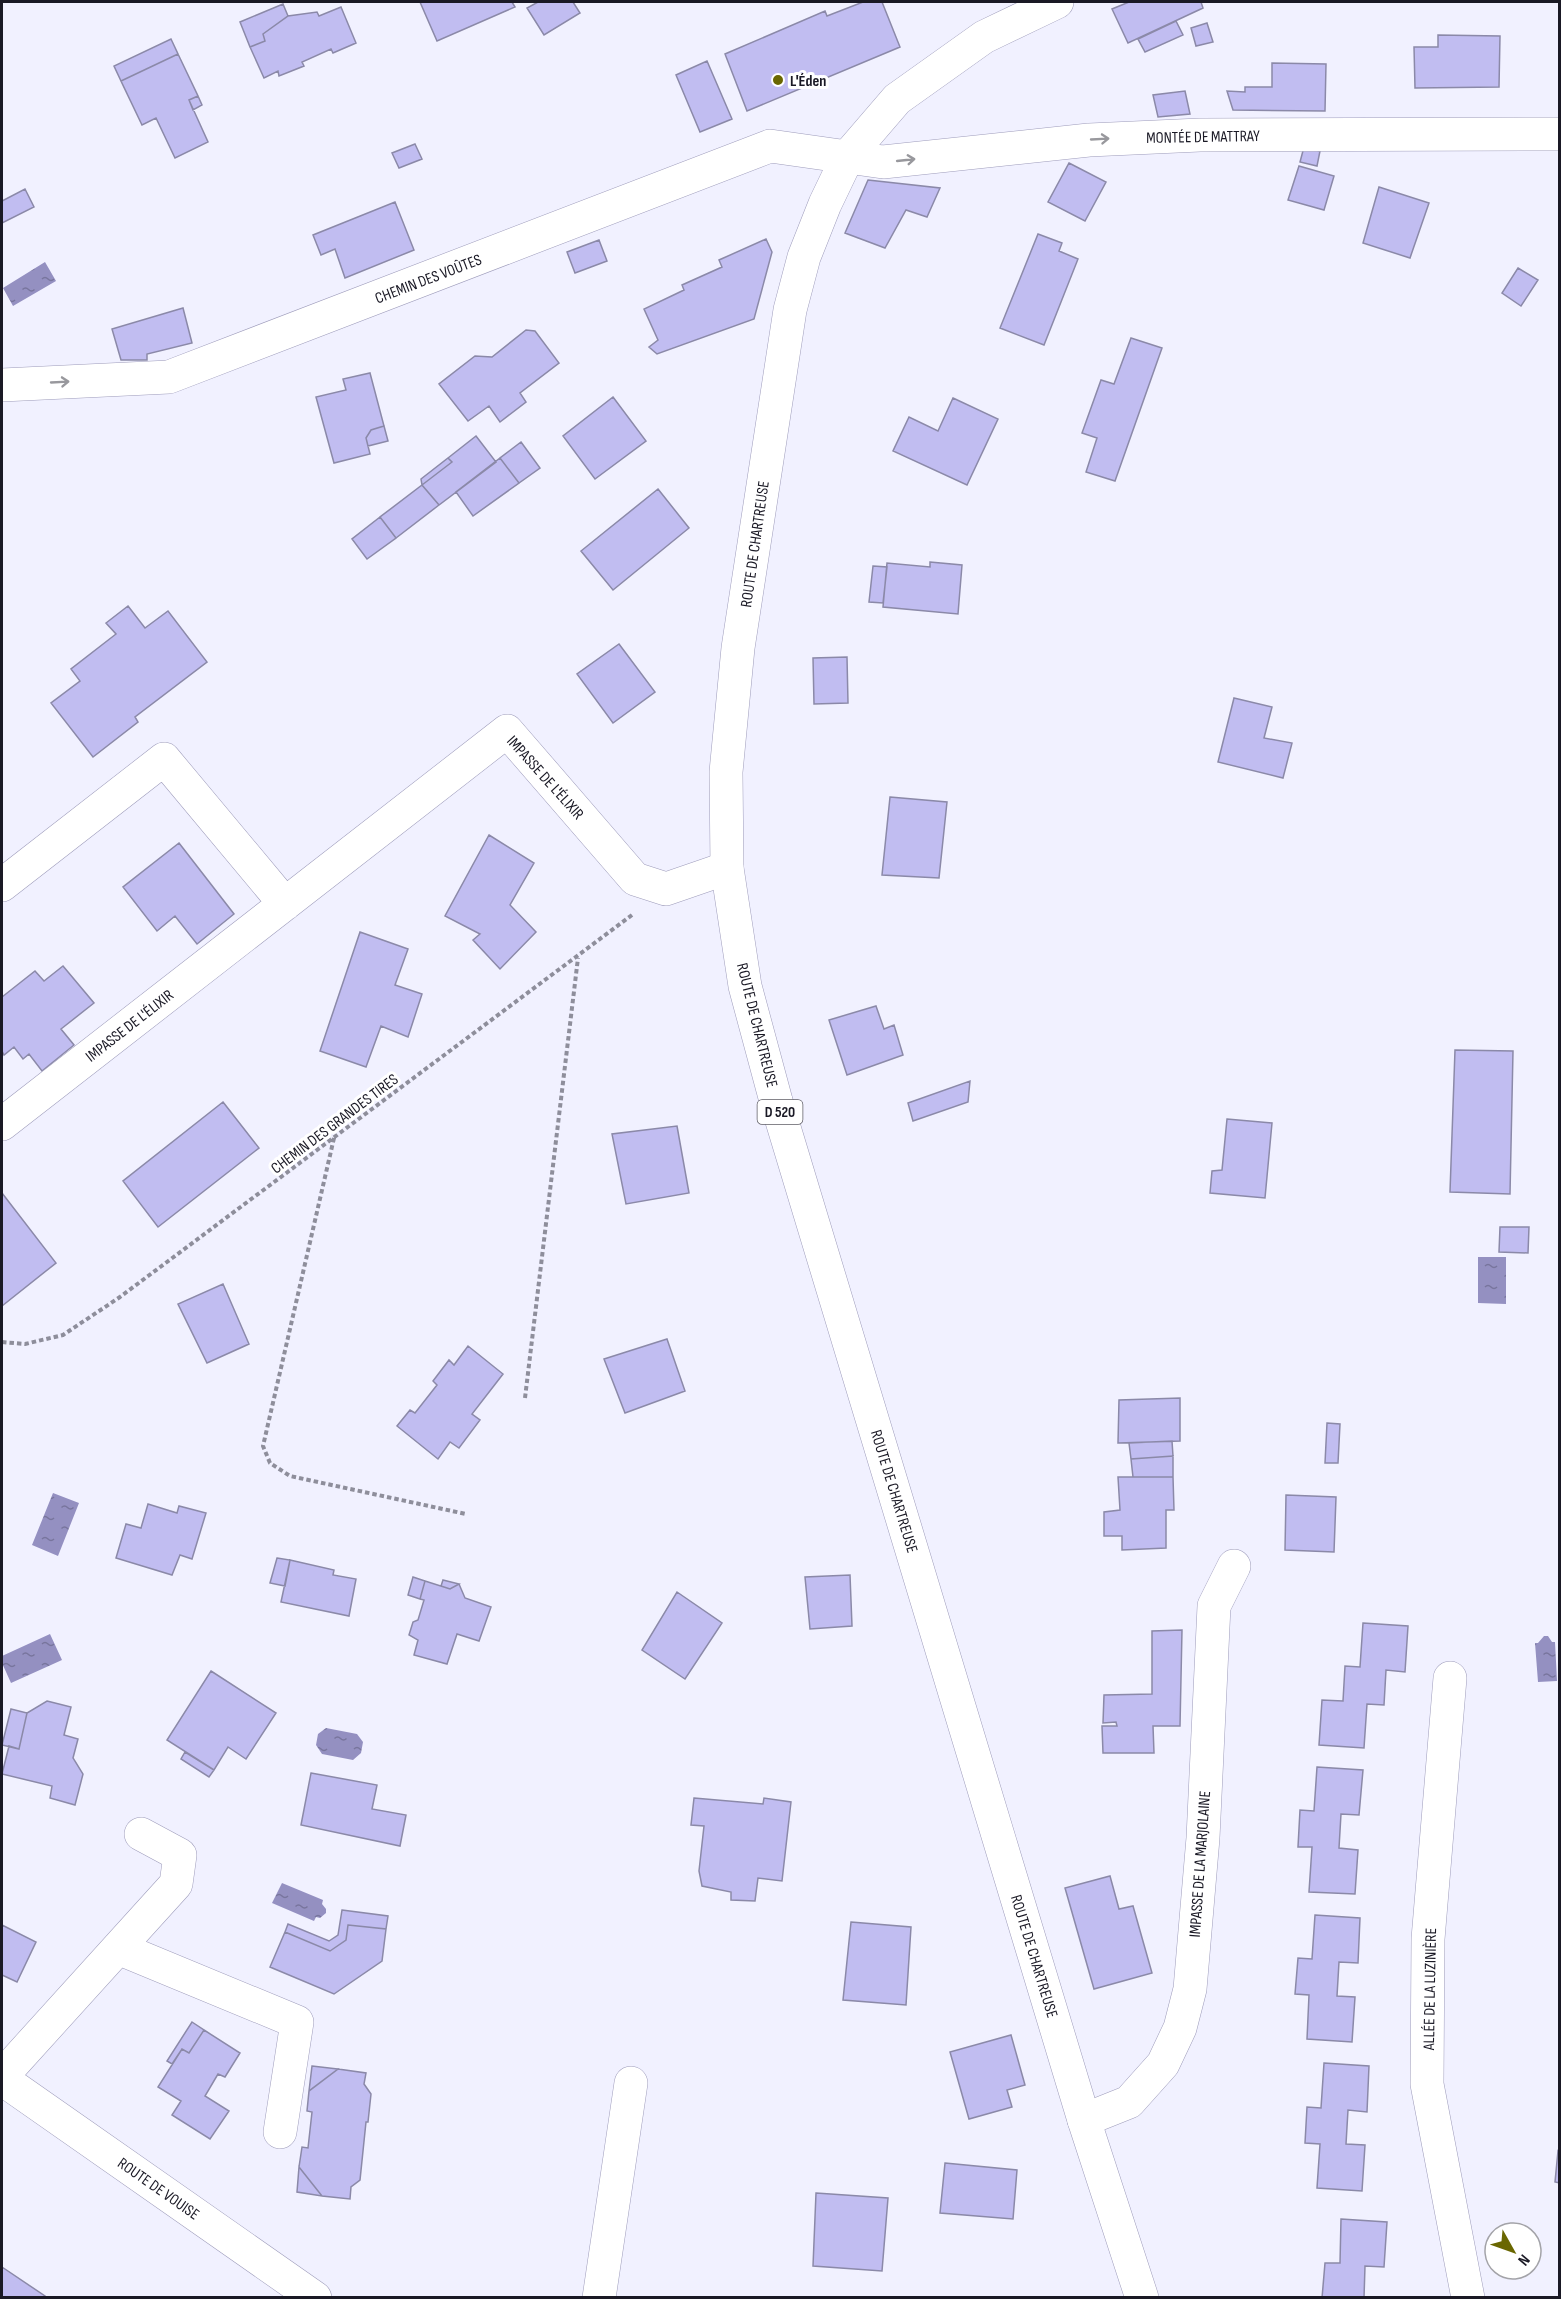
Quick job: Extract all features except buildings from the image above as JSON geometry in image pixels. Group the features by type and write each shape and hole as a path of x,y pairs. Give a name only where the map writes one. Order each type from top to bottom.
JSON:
{"street":[{"name":"ROUTE DE CHARTREUSE","path":"1056,2 984,37 897,99 849,156 825,204 804,256 790,310 738,648 726,772 727,868 745,986 777,1101 1084,2120 1142,2298"},
{"name":"MONTÉE DE MATTRAY","path":"849,156 883,162 1089,140 1200,135 1560,134"},
{"name":"CHEMIN DES VOÛTES","path":"2,385 169,377 770,146 849,156"},
{"name":"IMPASSE DE L'ÉLIXIR","path":"2,1124 507,731 635,879 666,889"},
{"path":"2,885 164,759 285,904"},
{"path":"666,889 727,868"},
{"name":"IMPASSE DE LA MARJOLAINE","path":"1084,2120 1128,2102 1163,2064 1180,2028 1190,1989 1202,1850 1214,1606 1234,1566"},
{"name":"ALLÉE DE LA LUZINIÈRE","path":"1450,1678 1428,1939 1427,2084 1468,2298"},
{"path":"2,2077 176,1884 180,1855 141,1834"},
{"path":"118,1948 297,2022 280,2132"},
{"name":"ROUTE DE VOUISE","path":"2,2077 315,2298"},
{"path":"598,2298 631,2083"}],"path":[{"name":"CHEMIN DES GRANDES TIRES","path":"2,1342 25,1344 63,1335 120,1297 579,957 666,889"},
{"path":"525,1398 579,957"},
{"path":"334,1137 263,1446 270,1463 290,1476 466,1514"}],"water":[{"path":"45,262 56,281 13,306 3,288"},
{"path":"1478,1257 1506,1257 1506,1304 1478,1303"},
{"path":"53,1493 79,1503 58,1556 32,1545"},
{"path":"50,1634 62,1660 11,1683 2,1663 2,1656"},
{"path":"1544,1636 1548,1636 1552,1642 1555,1642 1557,1681 1538,1682 1535,1643 1538,1643"},
{"path":"326,1728 357,1734 363,1742 361,1753 353,1760 322,1754 316,1745 318,1734"},
{"path":"282,1883 323,1900 322,1904 326,1913 320,1918 316,1917 314,1921 272,1903"}],"place":[{"name":"L'Éden","path":"778,80"}]}
